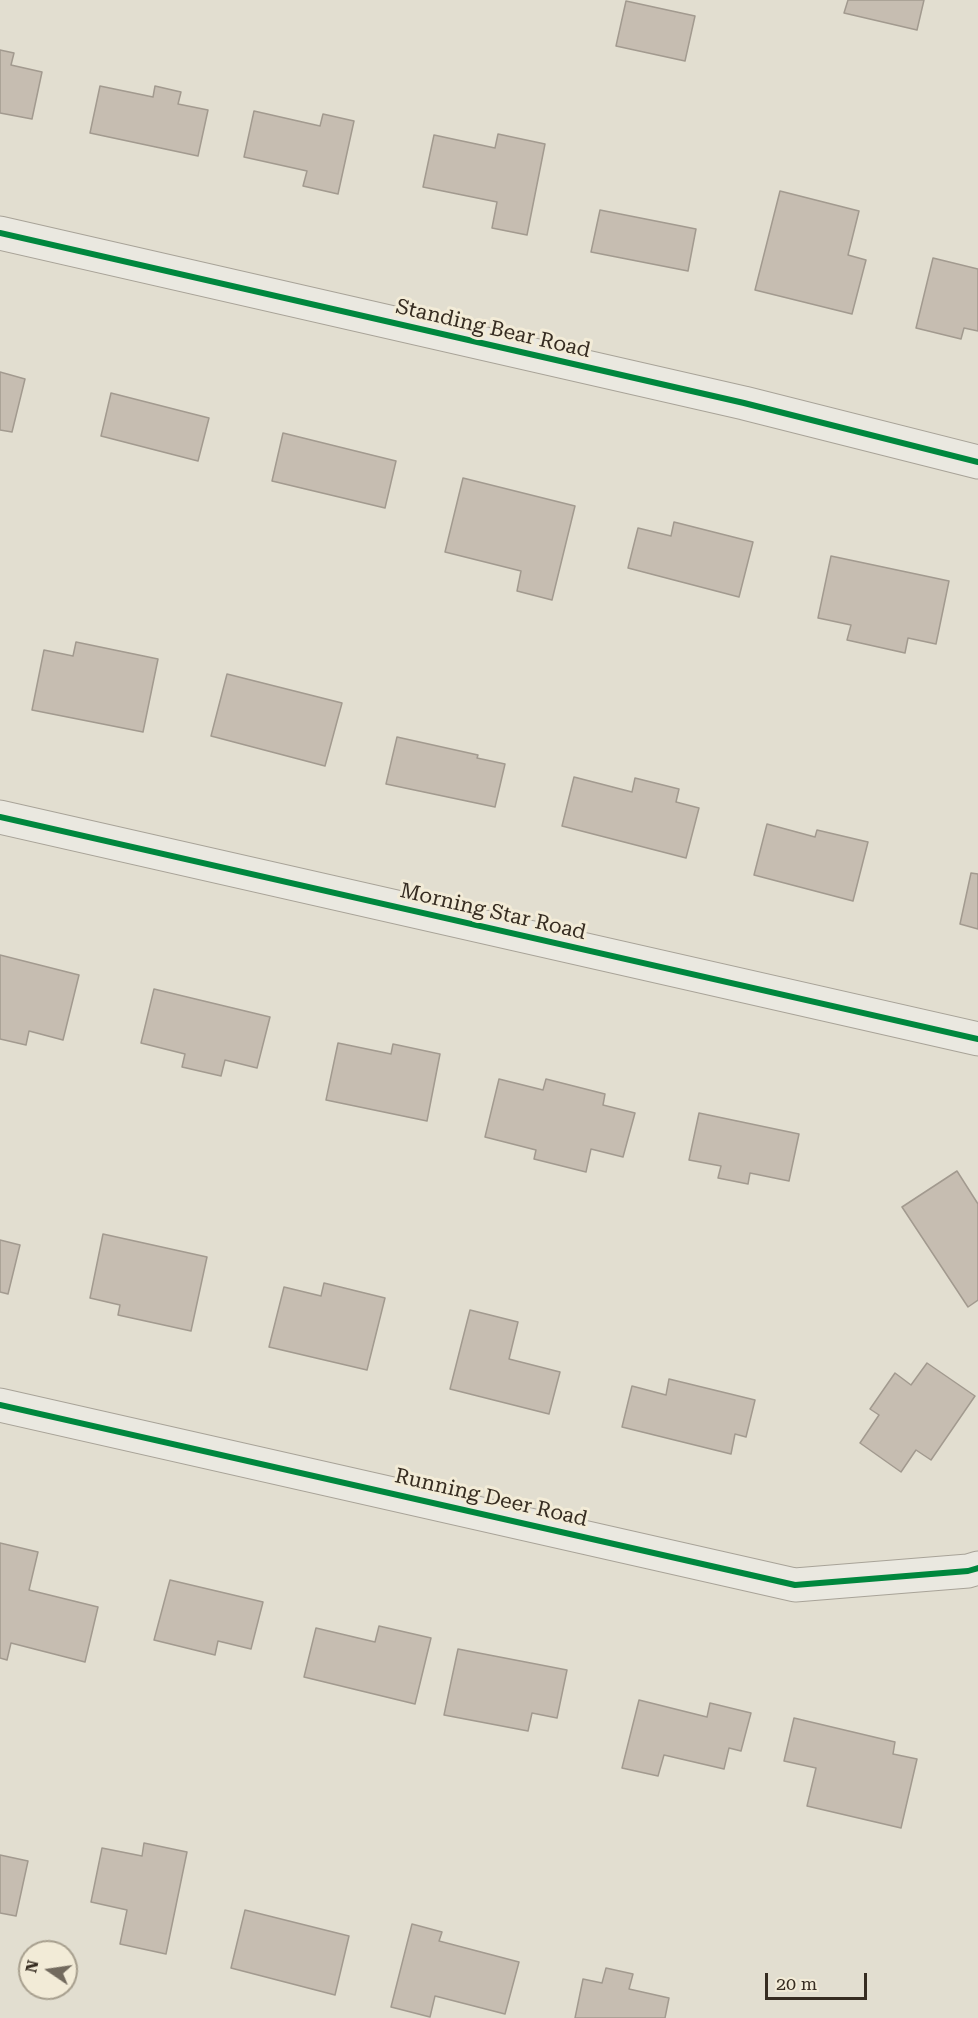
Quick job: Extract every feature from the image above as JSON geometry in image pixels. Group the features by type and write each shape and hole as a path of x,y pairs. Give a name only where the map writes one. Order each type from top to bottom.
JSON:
{"street":[{"name":"Standing Bear Road","path":"0,233 744,403 978,462"},
{"name":"Morning Star Road","path":"0,817 978,1039"},
{"name":"Running Deer Road","path":"0,1405 795,1585 968,1571 978,1568"}],"building":[{"path":"848,0 924,0 917,30 844,13"},
{"path":"626,1 695,16 685,61 616,46"},
{"path":"0,50 14,53 11,65 42,72 32,119 0,113"},
{"path":"100,86 153,97 155,86 181,92 178,104 208,110 198,156 90,133"},
{"path":"254,111 320,126 323,114 354,121 338,194 303,186 307,171 244,157"},
{"path":"498,134 545,144 527,235 492,228 497,202 423,187 434,135 495,148"},
{"path":"780,191 859,211 848,255 866,260 852,314 755,290"},
{"path":"600,210 696,229 688,271 591,252"},
{"path":"933,258 978,269 978,331 964,328 961,339 916,328"},
{"path":"0,372 25,379 12,432 0,430"},
{"path":"111,393 209,418 198,461 101,436"},
{"path":"283,433 396,461 385,508 272,481"},
{"path":"463,478 575,506 552,600 517,591 521,571 445,552"},
{"path":"674,522 753,542 739,597 628,568 638,528 671,536"},
{"path":"831,556 949,581 936,644 908,638 905,653 847,640 851,625 818,618"},
{"path":"76,642 158,659 143,732 32,710 44,650 73,656"},
{"path":"227,674 342,703 325,766 211,736"},
{"path":"397,737 478,755 477,758 505,764 495,807 386,784"},
{"path":"574,777 632,792 635,778 679,789 676,802 699,808 686,858 562,826"},
{"path":"767,824 815,837 817,830 868,842 853,901 754,875"},
{"path":"971,873 978,874 978,929 960,924"},
{"path":"0,955 79,975 63,1040 29,1031 26,1045 0,1039"},
{"path":"154,989 270,1017 257,1068 225,1060 221,1076 182,1067 185,1054 141,1043"},
{"path":"338,1043 391,1054 393,1044 440,1054 427,1121 326,1100"},
{"path":"499,1079 543,1090 546,1079 605,1094 603,1105 635,1113 623,1157 591,1149 586,1172 534,1159 536,1150 485,1137"},
{"path":"699,1113 799,1134 789,1181 750,1173 748,1184 718,1178 721,1166 689,1160"},
{"path":"957,1171 978,1204 978,1300 968,1307 902,1207"},
{"path":"103,1234 207,1257 191,1331 118,1315 120,1305 90,1298"},
{"path":"0,1240 20,1245 8,1294 0,1292"},
{"path":"324,1283 385,1298 367,1370 269,1347 284,1287 321,1296"},
{"path":"470,1310 518,1322 509,1359 560,1372 549,1414 450,1389"},
{"path":"927,1363 975,1396 931,1460 916,1450 901,1472 860,1443 879,1415 870,1409 895,1373 911,1385"},
{"path":"669,1379 755,1400 746,1437 735,1434 731,1454 622,1427 632,1386 666,1395"},
{"path":"0,1543 38,1552 29,1590 98,1607 85,1662 11,1643 7,1660 0,1658"},
{"path":"170,1580 263,1602 251,1649 218,1641 215,1655 154,1640"},
{"path":"379,1626 431,1638 415,1704 304,1677 316,1628 375,1642"},
{"path":"458,1649 567,1670 557,1718 532,1713 528,1731 444,1715"},
{"path":"639,1700 707,1717 710,1703 751,1713 741,1751 729,1748 724,1769 664,1755 658,1776 622,1768"},
{"path":"794,1718 895,1742 893,1754 917,1759 901,1828 807,1806 816,1768 784,1761"},
{"path":"144,1843 187,1852 166,1954 120,1944 127,1910 91,1902 102,1848 142,1856"},
{"path":"0,1855 28,1861 16,1916 0,1913"},
{"path":"245,1910 349,1936 335,1995 231,1968"},
{"path":"412,1924 442,1932 439,1941 519,1962 505,2014 435,1996 430,2017 391,2007"},
{"path":"606,1968 633,1974 629,1989 669,1998 665,2018 575,2018 583,1979 602,1983"}],"cycle path":[{"path":"0,233 744,403 978,462"},
{"path":"0,817 978,1039"},
{"path":"0,1405 795,1585 968,1571 978,1568"}]}
